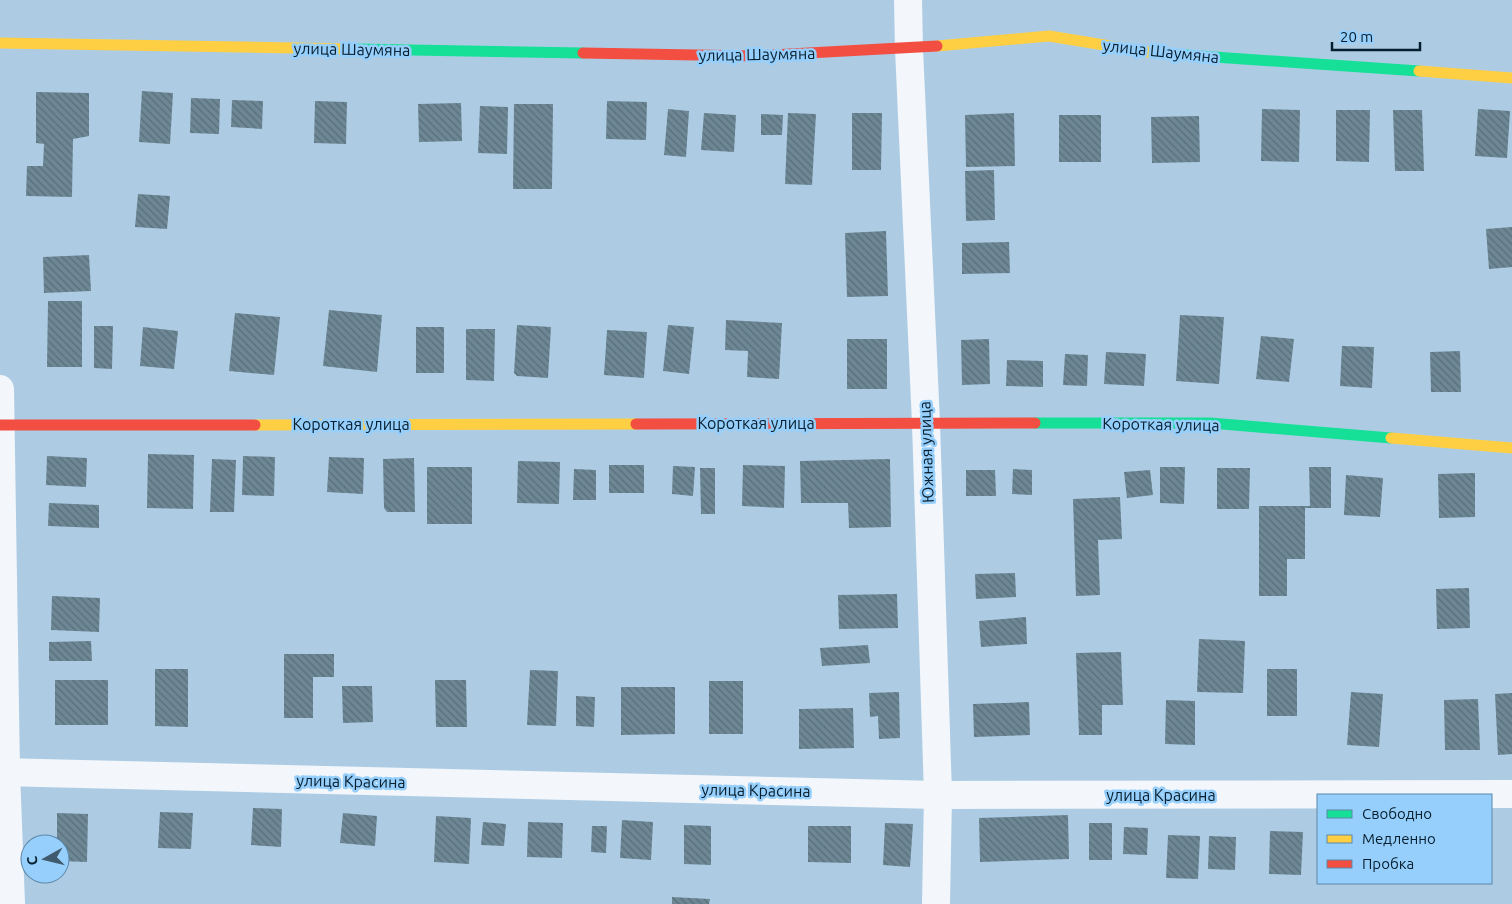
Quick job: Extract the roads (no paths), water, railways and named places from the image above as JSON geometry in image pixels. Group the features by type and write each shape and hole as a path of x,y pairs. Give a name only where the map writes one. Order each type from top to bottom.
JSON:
{"street":[{"name":"Южная улица","path":"908,0 926,423 938,794 936,904"},
{"name":"улица Шаумяна","path":"0,43 754,56 909,49 1049,36 1147,52 1512,78"},
{"path":"0,389 3,772 11,904"},
{"name":"Короткая улица","path":"1,425 1210,424 1512,448"},
{"name":"улица Красина","path":"3,772 938,794 1512,794"}]}
